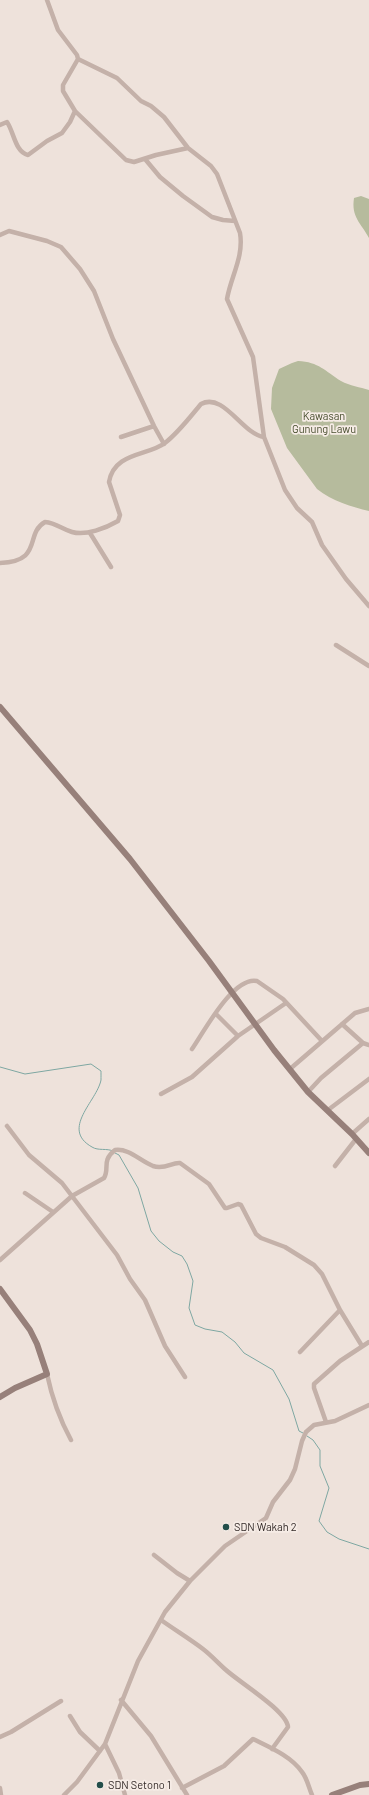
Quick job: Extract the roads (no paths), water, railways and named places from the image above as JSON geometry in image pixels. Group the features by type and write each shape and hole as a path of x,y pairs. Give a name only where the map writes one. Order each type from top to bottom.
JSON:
{"street":[{"path":"47,0 58,30 77,55 78,59 117,78 132,93 151,106 164,117 188,148 211,166 217,174 240,233 241,250 227,299 253,357 264,436 290,499 312,522 322,545 346,579 369,606"},
{"path":"78,59 63,85 63,91 75,112 122,158 134,162 188,148"},
{"path":"0,125 7,122 20,151 23,154 28,155 47,141 62,134 75,112"},
{"path":"145,159 160,177 212,217 235,221"},
{"path":"0,235 9,231 47,241 61,247 80,269 94,291 113,338 154,426 164,444"},
{"path":"0,563 17,561 26,554 32,546 37,528 45,522 53,523 72,532 90,533 114,524 120,519 110,482 116,467 135,454 164,444 201,404 210,401 218,403 254,434 264,436"},
{"path":"121,437 154,426"},
{"path":"90,533 110,567"},
{"path":"336,645 369,666"},
{"path":"0,707 130,859 308,1092 328,1110 369,1153"},
{"path":"192,1049 232,991 252,980 257,981 286,1002 322,1041"},
{"path":"161,1094 192,1077 238,1036 286,1002"},
{"path":"290,1069 355,1013 369,1009"},
{"path":"216,1014 238,1036"},
{"path":"342,1024 363,1043 369,1045"},
{"path":"308,1092 321,1078 363,1043"},
{"path":"328,1110 369,1079"},
{"path":"352,1134 369,1118"},
{"path":"7,1126 29,1155 62,1183 117,1255 130,1279 141,1292 165,1346 185,1376"},
{"path":"335,1166 356,1139"},
{"path":"0,1260 72,1196 104,1178 106,1174 106,1161 114,1151 121,1149 153,1166 169,1166 180,1163 209,1184 225,1208 240,1204 256,1234 261,1238 285,1247 306,1260 322,1274 340,1310 362,1346"},
{"path":"25,1193 53,1212"},
{"path":"0,1289 30,1330 37,1344 58,1416 71,1440"},
{"path":"300,1352 340,1310"},
{"path":"326,1422 314,1388 314,1384 340,1361 369,1342"},
{"path":"0,1398 15,1388 47,1374"},
{"path":"64,1795 77,1782 105,1744 121,1700 138,1661 161,1620 190,1581 225,1546 266,1518 273,1502 290,1480 295,1469 302,1441 306,1432 314,1424 335,1421 369,1405"},
{"path":"154,1554 177,1573 190,1581"},
{"path":"161,1620 203,1649 225,1670 266,1701 286,1719 288,1727 272,1749"},
{"path":"121,1700 151,1736 187,1795"},
{"path":"0,1737 11,1732 61,1701"},
{"path":"70,1716 80,1732 100,1751"},
{"path":"182,1788 224,1766 250,1740 253,1739 290,1760 302,1771 312,1795"},
{"path":"105,1744 119,1773 125,1795"},
{"path":"332,1795 357,1786 369,1784"},
{"path":"0,1788 1,1795"}],"waterway":[{"path":"0,1067 25,1074 91,1064 101,1071 101,1080 83,1115 79,1132 83,1140 92,1147 113,1151"},
{"path":"115,1153 119,1155 138,1188 151,1231 159,1241 173,1252 182,1256 187,1264 193,1281 189,1308 195,1325 205,1329 222,1332 235,1342 244,1353 273,1370 289,1399 299,1431 303,1433"},
{"path":"307,1436 313,1440 320,1450 320,1466 329,1488 319,1521 327,1532 339,1539 369,1549"}],"place":[{"name":"SDN Wakah 2","path":"226,1527"},
{"name":"SDN Setono 1","path":"100,1785"}],"park label":[{"name":"Kawasan Gunung Lawu","path":"324,422"}]}
